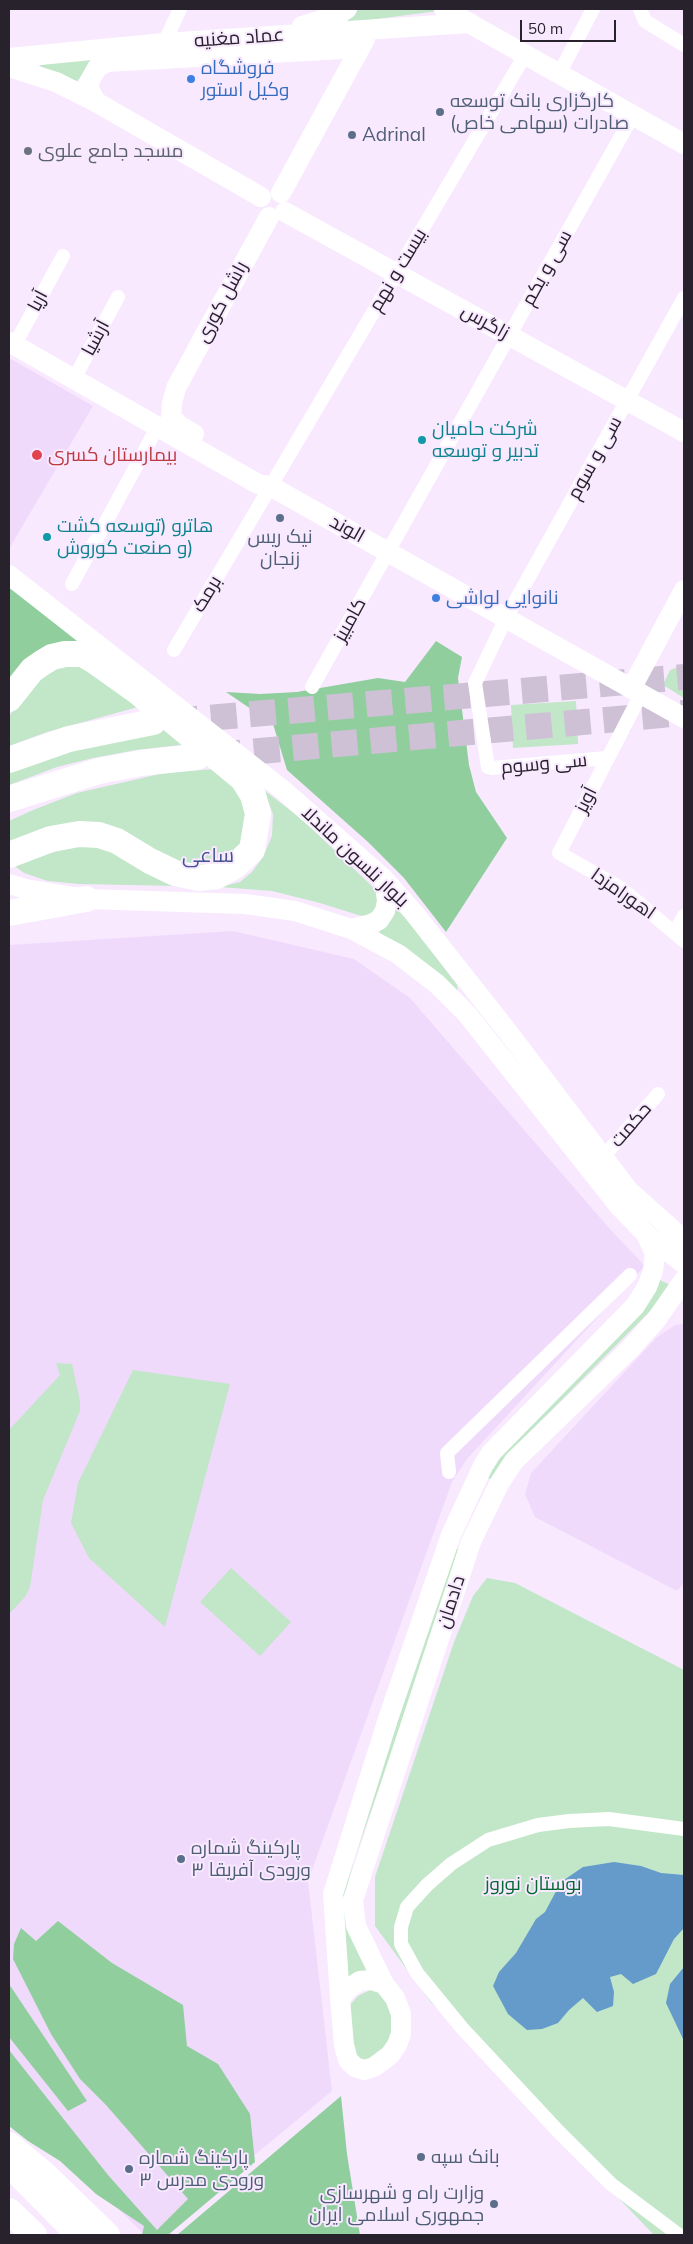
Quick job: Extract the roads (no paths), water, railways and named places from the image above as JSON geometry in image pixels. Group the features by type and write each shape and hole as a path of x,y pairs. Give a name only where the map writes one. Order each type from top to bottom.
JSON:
{"highway":[{"path":"9,699 32,670 42,662 65,654 83,654 138,692 243,779 253,795 258,814 252,850 235,866 217,876 199,878 175,873 150,861 117,841 99,835 79,834 51,839 9,855"},
{"path":"9,760 69,739 153,722"},
{"path":"9,799 99,771 141,763 196,757"},
{"path":"9,813 99,771"},
{"path":"9,913 86,899"},
{"path":"9,2145 44,2174 107,2235"},
{"path":"9,2164 80,2235"},
{"path":"9,2211 24,2235"},
{"path":"9,2211 34,2235"}],"street":[{"path":"164,43 180,9"},
{"path":"272,35 334,16 347,9"},
{"path":"444,9 684,144"},
{"path":"559,74 594,9"},
{"path":"640,9 645,21 684,45"},
{"name":"عماد مغنیه","path":"96,102 89,89 92,74 97,68 129,53 164,43 470,23"},
{"name":"راشل کوری","path":"176,388 278,207 370,29"},
{"name":"عماد مغنیه","path":"9,58 129,53 360,48"},
{"name":"بیست و نهم","path":"270,486 526,54"},
{"path":"9,67 49,79 96,102 278,207"},
{"name":"سی و یکم","path":"388,552 633,115"},
{"name":"زاگرس","path":"278,207 684,432"},
{"name":"آریا","path":"11,344 63,256"},
{"name":"آرشیا","path":"74,379 118,297"},
{"name":"سی و سوم","path":"506,618 684,298"},
{"name":"الوند","path":"11,344 258,484 270,486 684,718"},
{"path":"107,398 152,408 164,402 176,388"},
{"path":"176,388 170,412 175,422 261,474 270,486"},
{"path":"72,584 158,426"},
{"name":"برمک","path":"174,650 270,486"},
{"name":"کامبیز","path":"312,687 388,552"},
{"name":"بلوار نلسون ماندلا","path":"9,575 283,790 384,879 414,913 474,992 496,1033 598,1180 646,1234 684,1264"},
{"path":"636,691 684,590"},
{"path":"636,691 684,614"},
{"name":"سی وسوم","path":"506,618 475,683 488,767 607,758"},
{"name":"آویز","path":"559,853 607,758 636,691"},
{"name":"اهورامزدا","path":"559,853 621,888 680,937"},
{"path":"351,929 371,924 379,920 385,912 388,901 384,879"},
{"name":"بلوار نلسون ماندلا","path":"18,886 86,899 267,906 314,916 351,929 413,964 458,1005 496,1033 604,1156 635,1198 684,1240"},
{"path":"680,937 684,916"},
{"path":"458,1005 466,1007 470,1004 475,997 474,992"},
{"name":"حکمت","path":"604,1156 658,1094"},
{"path":"635,1198 652,1221 675,1244 684,1258"},
{"name":"دادمان","path":"340,1998 333,1894 388,1718 451,1536 483,1466 492,1452 635,1306 642,1296 651,1279 655,1262 655,1254 646,1234"},
{"path":"449,1472 447,1453 630,1275"},
{"name":"دادمان","path":"384,1984 356,1926 353,1900 471,1542 499,1484 514,1461 607,1372 656,1320 684,1280"},
{"path":"656,1320 684,1308"},
{"path":"464,1506 483,1517"},
{"path":"679,2235 611,2184 558,2131 462,2028 417,1973 401,1944 401,1935 407,1907 427,1885 451,1864 488,1840 538,1825 569,1821 609,1820 684,1829"},
{"path":"371,1980 384,1984 395,1998 401,2014 401,2034 397,2045 390,2055 374,2067 364,2070 355,2067 348,2060 344,2045 340,1998 349,1988 360,1981 371,1980"}],"water":[{"path":"614,1862 641,1866 661,1873 684,1875 684,1928 674,1939 656,1974 633,1984 621,1974 610,1977 614,1992 613,2006 597,2012 583,1998 558,2023 542,2029 527,2030 508,2014 493,1986 499,1972 516,1953 536,1919 545,1912 561,1882 583,1867"},
{"path":"684,1967 684,2041 666,2003 670,1984"}],"tunnel":[{"path":"172,721 684,677"},
{"path":"215,755 684,713"}],"place":[{"name":"فروشگاه وکیل استور","path":"191,79"},
{"name":"کارگزاری بانک توسعه صادرات (سهامی خاص)","path":"440,112"},
{"name":"Adrinal","path":"352,135"},
{"name":"مسجد جامع علوی","path":"28,151"},
{"name":"شرکت حامیان تدبیر و توسعه","path":"422,440"},
{"name":"بیمارستان کسری","path":"37,455"},
{"name":"نیک ریس زنجان","path":"280,518"},
{"name":"هاترو (توسعه کشت و صنعت کوروش)","path":"47,537"},
{"name":"نانوایی لواشی","path":"436,598"},
{"name":"پارکینگ شماره ۳ ورودی آفریقا","path":"181,1859"},
{"name":"بانک سپه","path":"421,2157"},
{"name":"پارکینگ شماره ۳ ورودی مدرس","path":"129,2169"},
{"name":"وزارت راه و شهرسازی جمهوری اسلامی ایران","path":"494,2204"}],"district":[{"name":"ساعی","path":"208,856"}],"park label":[{"name":"بوستان نوروز","path":"533,1884"}]}
